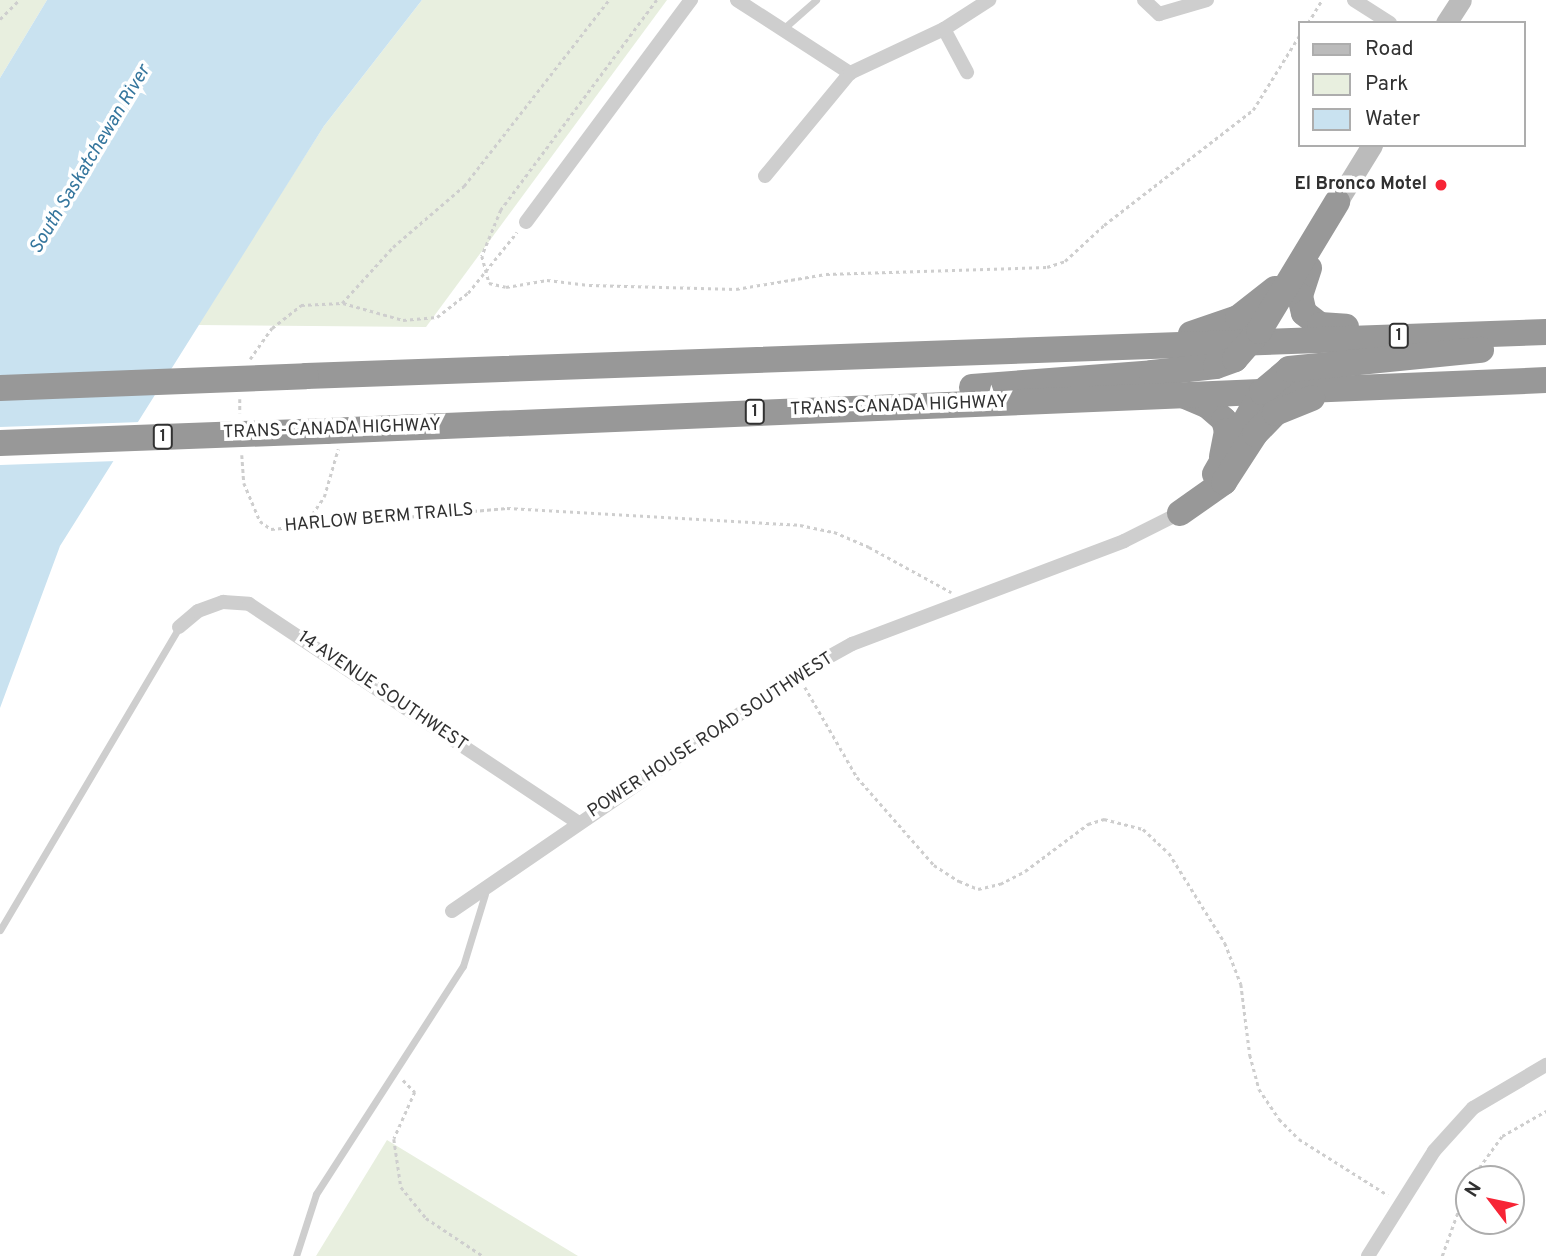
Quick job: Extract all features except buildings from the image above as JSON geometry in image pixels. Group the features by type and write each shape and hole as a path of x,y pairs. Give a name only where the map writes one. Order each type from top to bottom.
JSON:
{"highway":[{"path":"1337,202 1301,286 1300,306 1311,320 1337,327 1446,325 1545,336"},
{"path":"845,409 956,388 1216,366 1235,359 1252,341 1337,202"},
{"path":"1130,346 1216,328 1249,312 1289,272 1337,202"},
{"path":"1180,513 1215,474 1262,392 1280,374 1299,366 1545,336"},
{"name":"1","path":"0,388 1252,341 1545,336"},
{"name":"TRANS-CANADA HIGHWAY","path":"0,443 326,440 845,409 1546,380"},
{"path":"1180,513 1224,482 1255,434 1275,413 1353,388"},
{"path":"1184,396 1209,406 1224,421 1226,444 1215,474"}],"street":[{"path":"526,222 691,0"},
{"path":"737,0 850,73"},
{"path":"765,176 850,73 944,29 989,0"},
{"path":"1144,0 1159,14 1207,0"},
{"path":"1354,0 1387,21"},
{"path":"1447,21 1461,0"},
{"path":"944,29 967,72"},
{"path":"1337,202 1371,147"},
{"name":"POWER HOUSE ROAD SOUTHWEST","path":"452,911 798,674 852,645 962,600 1124,541 1180,513"},
{"name":"14 AVENUE SOUTHWEST","path":"179,627 198,611 223,602 249,604 579,823"},
{"path":"1368,1256 1434,1151 1473,1108 1546,1065"}],"lane":[{"path":"783,30 816,0"},
{"path":"0,930 179,627"},
{"path":"296,1256 316,1194 391,1072 463,966 482,897 492,885"}],"path":[{"path":"0,19 19,0"},
{"path":"342,303 393,247 472,178 609,0"},
{"path":"657,0 501,210 482,256 484,274 489,283 506,287 547,280 589,285 736,289 826,274 1047,267 1065,261 1104,225 1253,110 1298,38"},
{"path":"1309,21 1322,0"},
{"path":"248,364 289,313 311,302 342,303 390,317 424,319 445,312 484,274 526,222"},
{"path":"241,387 241,421"},
{"path":"296,525 308,520 324,497 338,449 326,440"},
{"name":"HARLOW BERM TRAILS","path":"242,449 244,483 260,521 271,529 296,525 363,523 409,513 508,508 800,525 834,532 869,547 937,581 962,600"},
{"path":"798,674 857,777 934,865 959,881 978,889 1000,884 1026,871 1088,824 1104,819 1143,829 1169,853 1225,943 1241,984 1250,1055 1259,1089 1279,1119 1298,1139 1402,1203"},
{"path":"391,1072 415,1092 394,1139 401,1187 426,1218 483,1256"},
{"path":"1481,1165 1502,1136 1546,1111"},
{"path":"1442,1256 1455,1221"}],"green space":[{"path":"0,0 47,0 0,78"},
{"path":"422,0 667,0 426,327 197,325 324,126"},
{"path":"387,1140 578,1256 316,1256"}],"water":[{"name":"South Saskatchewan River","path":"47,0 422,0 324,126 60,546 0,708 0,78"}],"pier":[{"path":"141,422 117,461 0,465 0,427"}],"place":[{"name":"El Bronco Motel","path":"1441,185"}]}
